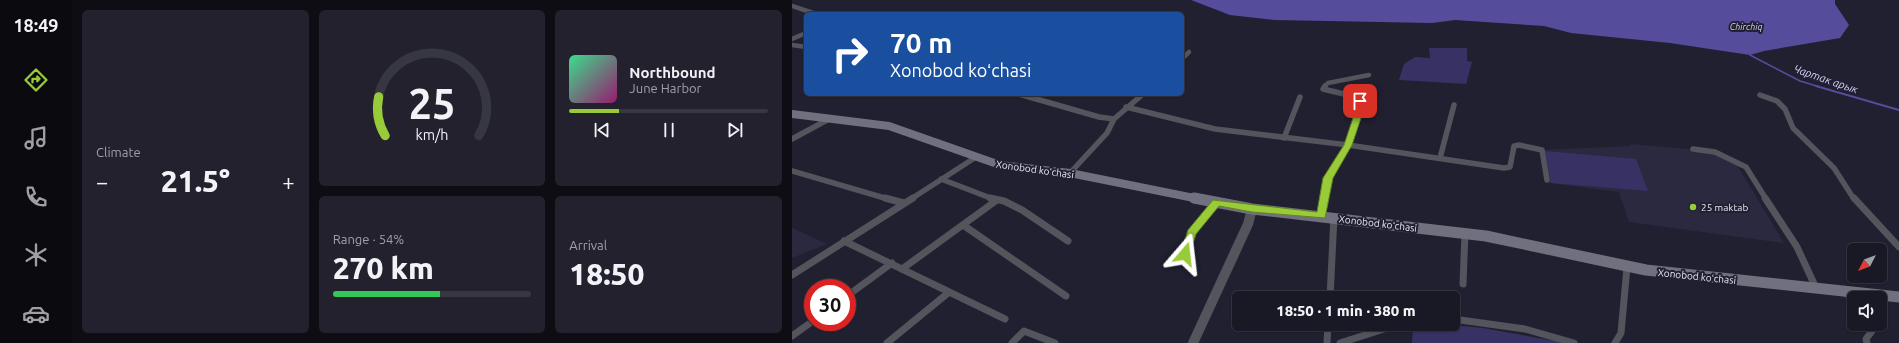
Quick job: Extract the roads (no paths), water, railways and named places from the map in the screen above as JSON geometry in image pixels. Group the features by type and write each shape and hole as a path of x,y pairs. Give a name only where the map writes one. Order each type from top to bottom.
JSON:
{"main road":[{"name":"Xonobod koʻchasi","path":"792,114 889,126 1006,166 1070,173 1252,209 1486,236 1627,267 1899,297"}],"street":[{"path":"792,6 810,12"},
{"path":"792,39 804,34"},
{"path":"792,44 804,47"},
{"path":"1184,57 1189,52"},
{"path":"1322,216 1328,178 1348,145 1361,103 1348,95 1323,88 1328,83 1369,75"},
{"path":"1760,95 1777,101 1785,109 1793,128 1840,174 1849,192 1899,247"},
{"path":"1027,96 1099,117 1114,119"},
{"path":"1070,173 1108,133 1114,119 1140,96"},
{"path":"1284,138 1300,97"},
{"path":"1440,158 1454,105"},
{"path":"1126,107 1215,129 1348,145 1508,168 1512,165 1515,145 1537,148 1542,152 1547,180"},
{"path":"792,139 831,118"},
{"path":"1693,149 1714,152 1746,167 1796,247 1816,288"},
{"path":"792,276 976,157"},
{"path":"792,171 904,203"},
{"path":"941,179 997,200 1002,200 1021,209 1068,241"},
{"path":"902,269 997,200"},
{"path":"1185,254 1191,233 1217,203"},
{"path":"1193,343 1248,224 1252,209"},
{"path":"1330,291 1334,218"},
{"path":"963,225 1066,296"},
{"path":"1463,284 1465,234"},
{"path":"844,241 948,293 1005,319"},
{"path":"856,290 892,264"},
{"path":"1615,343 1620,333 1627,267"},
{"path":"888,343 948,293"},
{"path":"1460,320 1525,329 1574,343"},
{"path":"792,336 804,327"},
{"path":"1012,343 1024,331 1055,343"},
{"path":"1327,343 1328,331"},
{"path":"1340,343 1378,331"},
{"path":"1867,343 1866,339 1872,331"}],"water":[{"name":"Chirchiq","path":"1191,0 1835,0 1835,4 1849,25 1840,38 1764,51 1750,55 1670,43 1571,33 1544,26 1455,20 1432,23 1275,20 1230,15"}],"waterway":[{"name":"Чартак арык","path":"1750,55 1800,81 1820,87"},
{"name":"Чартак арык","path":"1816,86 1899,110"}],"place":[{"name":"25 maktab","path":"1693,207"}]}
